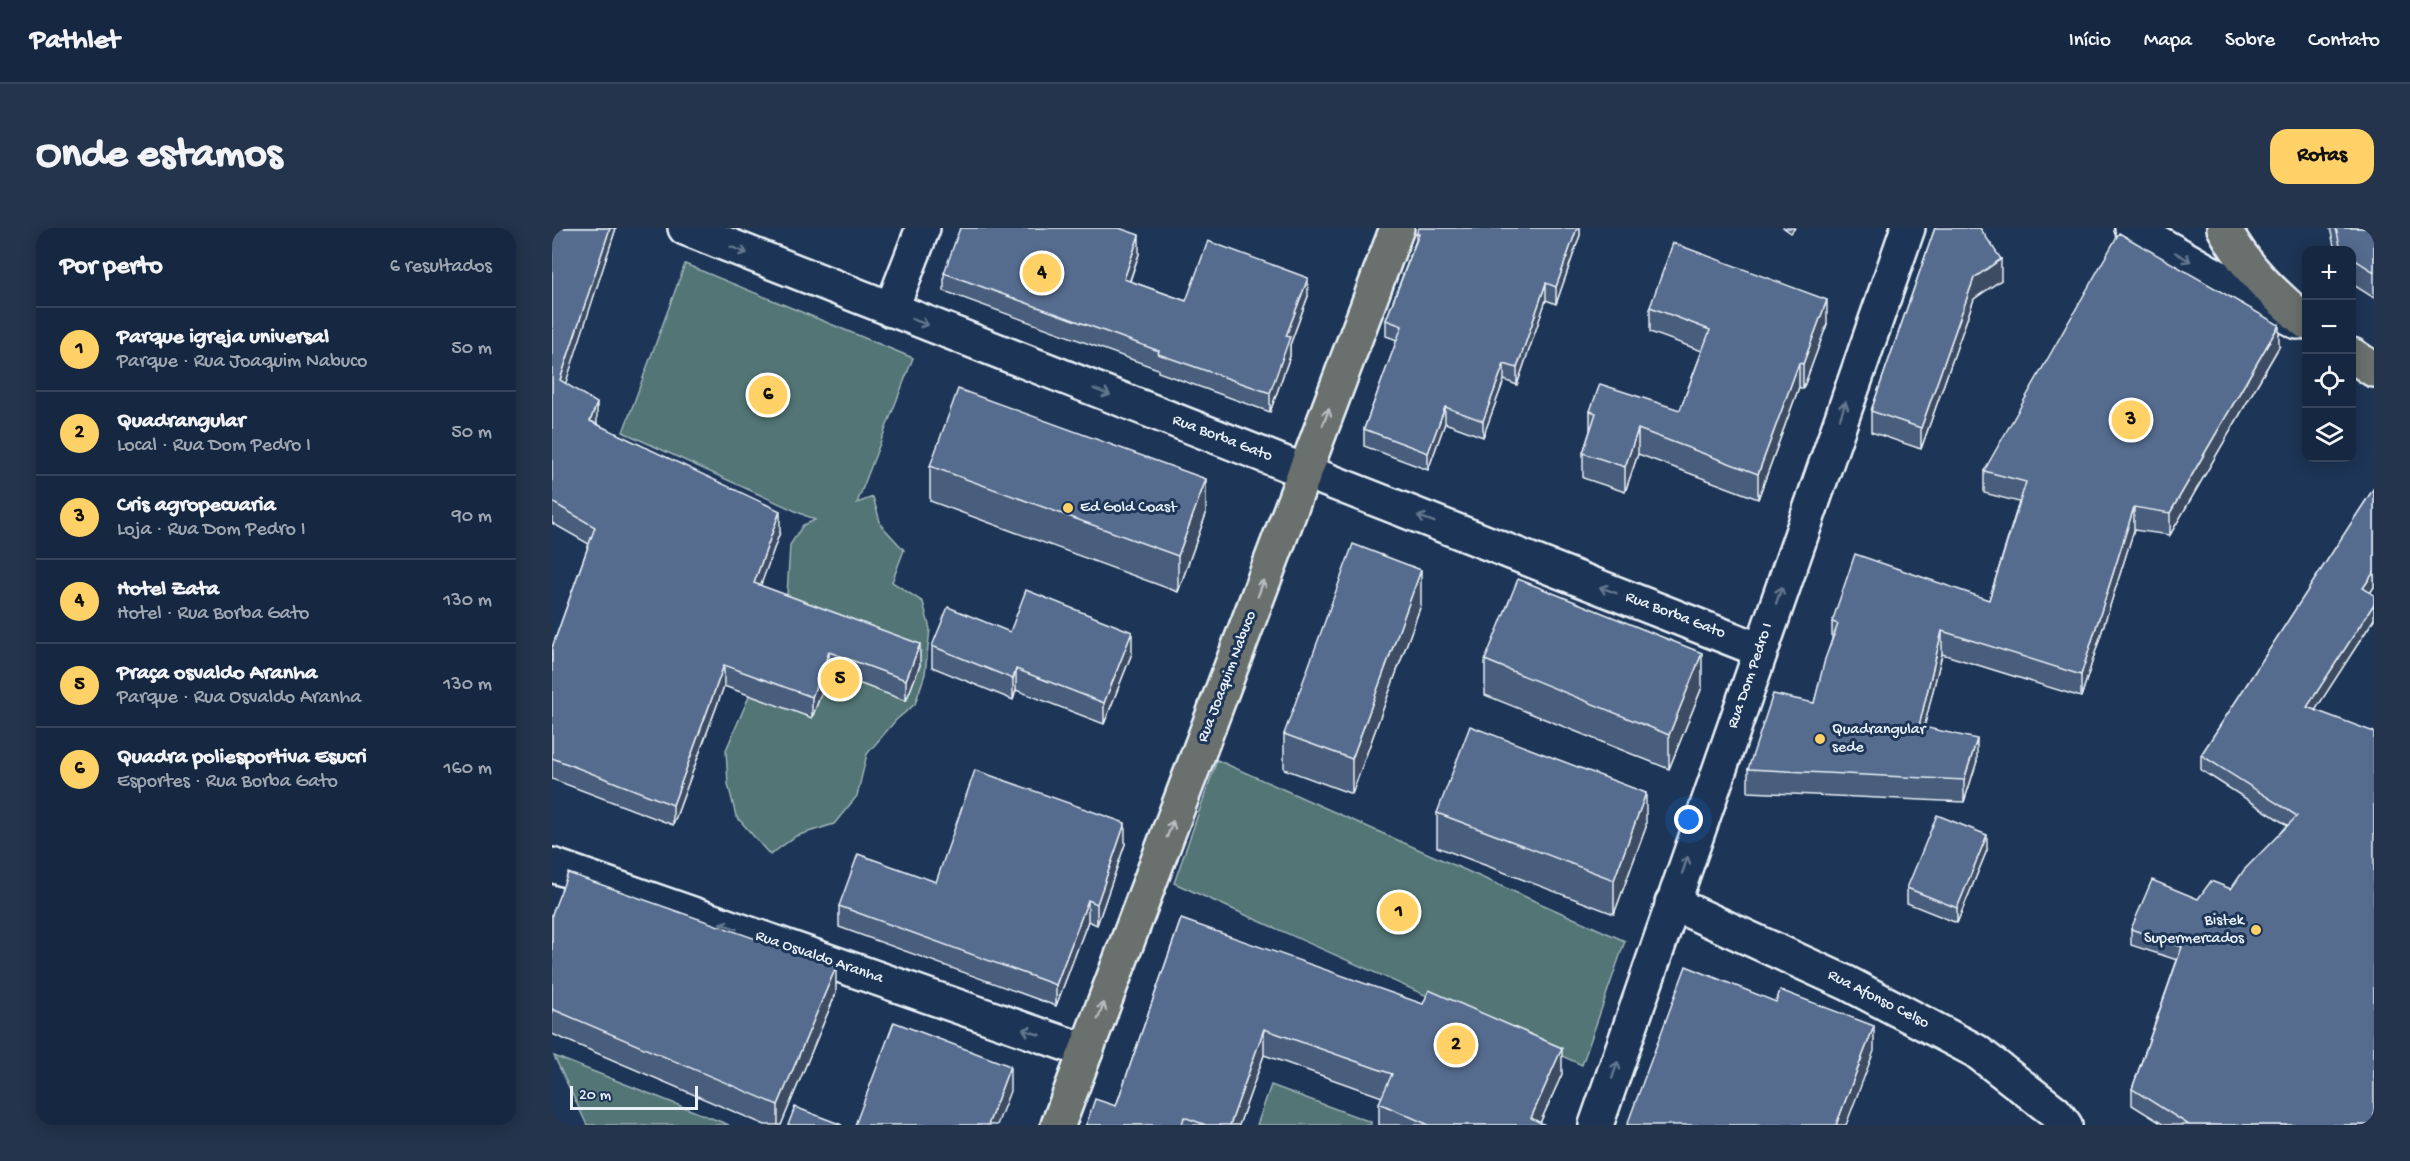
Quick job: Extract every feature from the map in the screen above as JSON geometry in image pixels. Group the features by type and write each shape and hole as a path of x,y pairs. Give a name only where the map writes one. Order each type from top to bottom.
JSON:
{"main road":[{"name":"Rua Joaquim Nabuco","path":"1058,1125 1398,228"},
{"path":"2224,228 2234,246 2263,284 2302,318"},
{"path":"2356,358 2374,370"}],"street":[{"name":"Rua Borba Gato","path":"685,228 1760,650"},
{"path":"891,310 923,228"},
{"name":"Rua Dom Pedro I","path":"1596,1125 1908,228"},
{"path":"2132,228 2302,325"},
{"name":"Rua Osvaldo Aranha","path":"552,865 1086,1051"},
{"name":"Rua Afonso Celso","path":"1672,903 1847,983 1976,1051 2055,1112 2065,1125"}],"green space":[{"path":"685,264 913,358 857,503 873,497 881,525 904,550 892,582 923,602 930,629 925,674 915,704 896,720 867,754 857,796 834,824 796,836 770,855 736,816 728,784 726,750 754,685 785,629 790,545 803,525 815,520 623,432"},
{"path":"1217,760 1625,941 1582,1065 1174,883"},
{"path":"554,1056 729,1125 587,1125"},
{"path":"1271,1085 1371,1122 1371,1125 1257,1125"}],"building":[{"path":"552,228 610,228 560,380 597,403 590,421 780,511 754,583 920,644 906,680 829,652 812,697 724,665 673,805 552,758 552,648 595,527 552,502"},
{"path":"960,228 1119,228 1139,235 1124,279 1186,301 1208,241 1308,278 1286,336 1290,337 1270,393 1158,354 1159,351 944,273"},
{"path":"1419,228 1577,228 1556,287 1546,283 1517,368 1504,364 1483,421 1445,407 1428,453 1364,429 1402,326 1386,320 1419,234 1416,234"},
{"path":"1935,228 1980,228 2001,259 1974,278 1921,428 1871,411"},
{"path":"2336,228 2374,228 2374,272 2356,261 2356,246 2340,246"},
{"path":"2119,233 2279,325 2170,513 2134,507 2081,675 1942,631 1919,726 1977,739 1964,780 1748,769 1773,694 1814,703 1825,659 1838,624 1832,622 1855,554 1989,600 2026,482 1984,471"},
{"path":"1673,243 1827,300 1803,364 1799,363 1758,474 1638,429 1625,467 1583,453 1596,413 1590,411 1600,384 1680,410 1710,330 1650,307"},
{"path":"958,389 1206,479 1178,556 930,466"},
{"name":"Bistek Supermercados","path":"2374,488 2374,572 2363,588 2374,595 2374,604 2307,707 2374,732 2374,1125 2189,1125 2132,1089 2182,947 2131,929 2152,880 2198,899 2211,881 2231,889 2244,870 2297,816 2201,755"},
{"path":"1353,544 1421,570 1352,759 1284,734"},
{"path":"1518,579 1702,653 1669,735 1485,660"},
{"path":"1026,590 1132,632 1104,703 1016,669 1013,679 932,646 948,607 1010,632"},
{"path":"1470,726 1646,793 1614,880 1437,813"},
{"path":"975,770 1125,823 1097,904 1088,900 1056,985 839,906 858,854 936,882"},
{"path":"1937,815 1987,835 1957,908 1907,888"},
{"path":"568,873 836,967 778,1105 552,1009 552,914"},
{"path":"1181,919 1423,1004 1429,990 1562,1048 1531,1118 1545,1125 1429,1125 1379,1103 1392,1074 1264,1029 1230,1125 1206,1125 1184,1117 1182,1125 1086,1125 1095,1099 1116,1106"},
{"path":"1686,966 1776,1002 1780,990 1874,1026 1836,1125 1627,1125"},
{"path":"894,1022 1010,1066 988,1125 855,1125"},
{"path":"795,1107 842,1125 788,1125"}],"place":[{"name":"Hotel Zata","path":"1042,273"},
{"name":"Quadra poliesportiva Esucri","path":"768,395"},
{"name":"Cris agropecuaria","path":"2131,420"},
{"name":"Ed Gold Coast","path":"1068,508"},
{"name":"Praça osvaldo Aranha","path":"840,679"},
{"name":"Quadrangular sede","path":"1820,739"},
{"name":"Parque igreja universal","path":"1399,912"},
{"name":"Bistek Supermercados","path":"2256,930"},
{"name":"Quadrangular","path":"1456,1045"}]}
